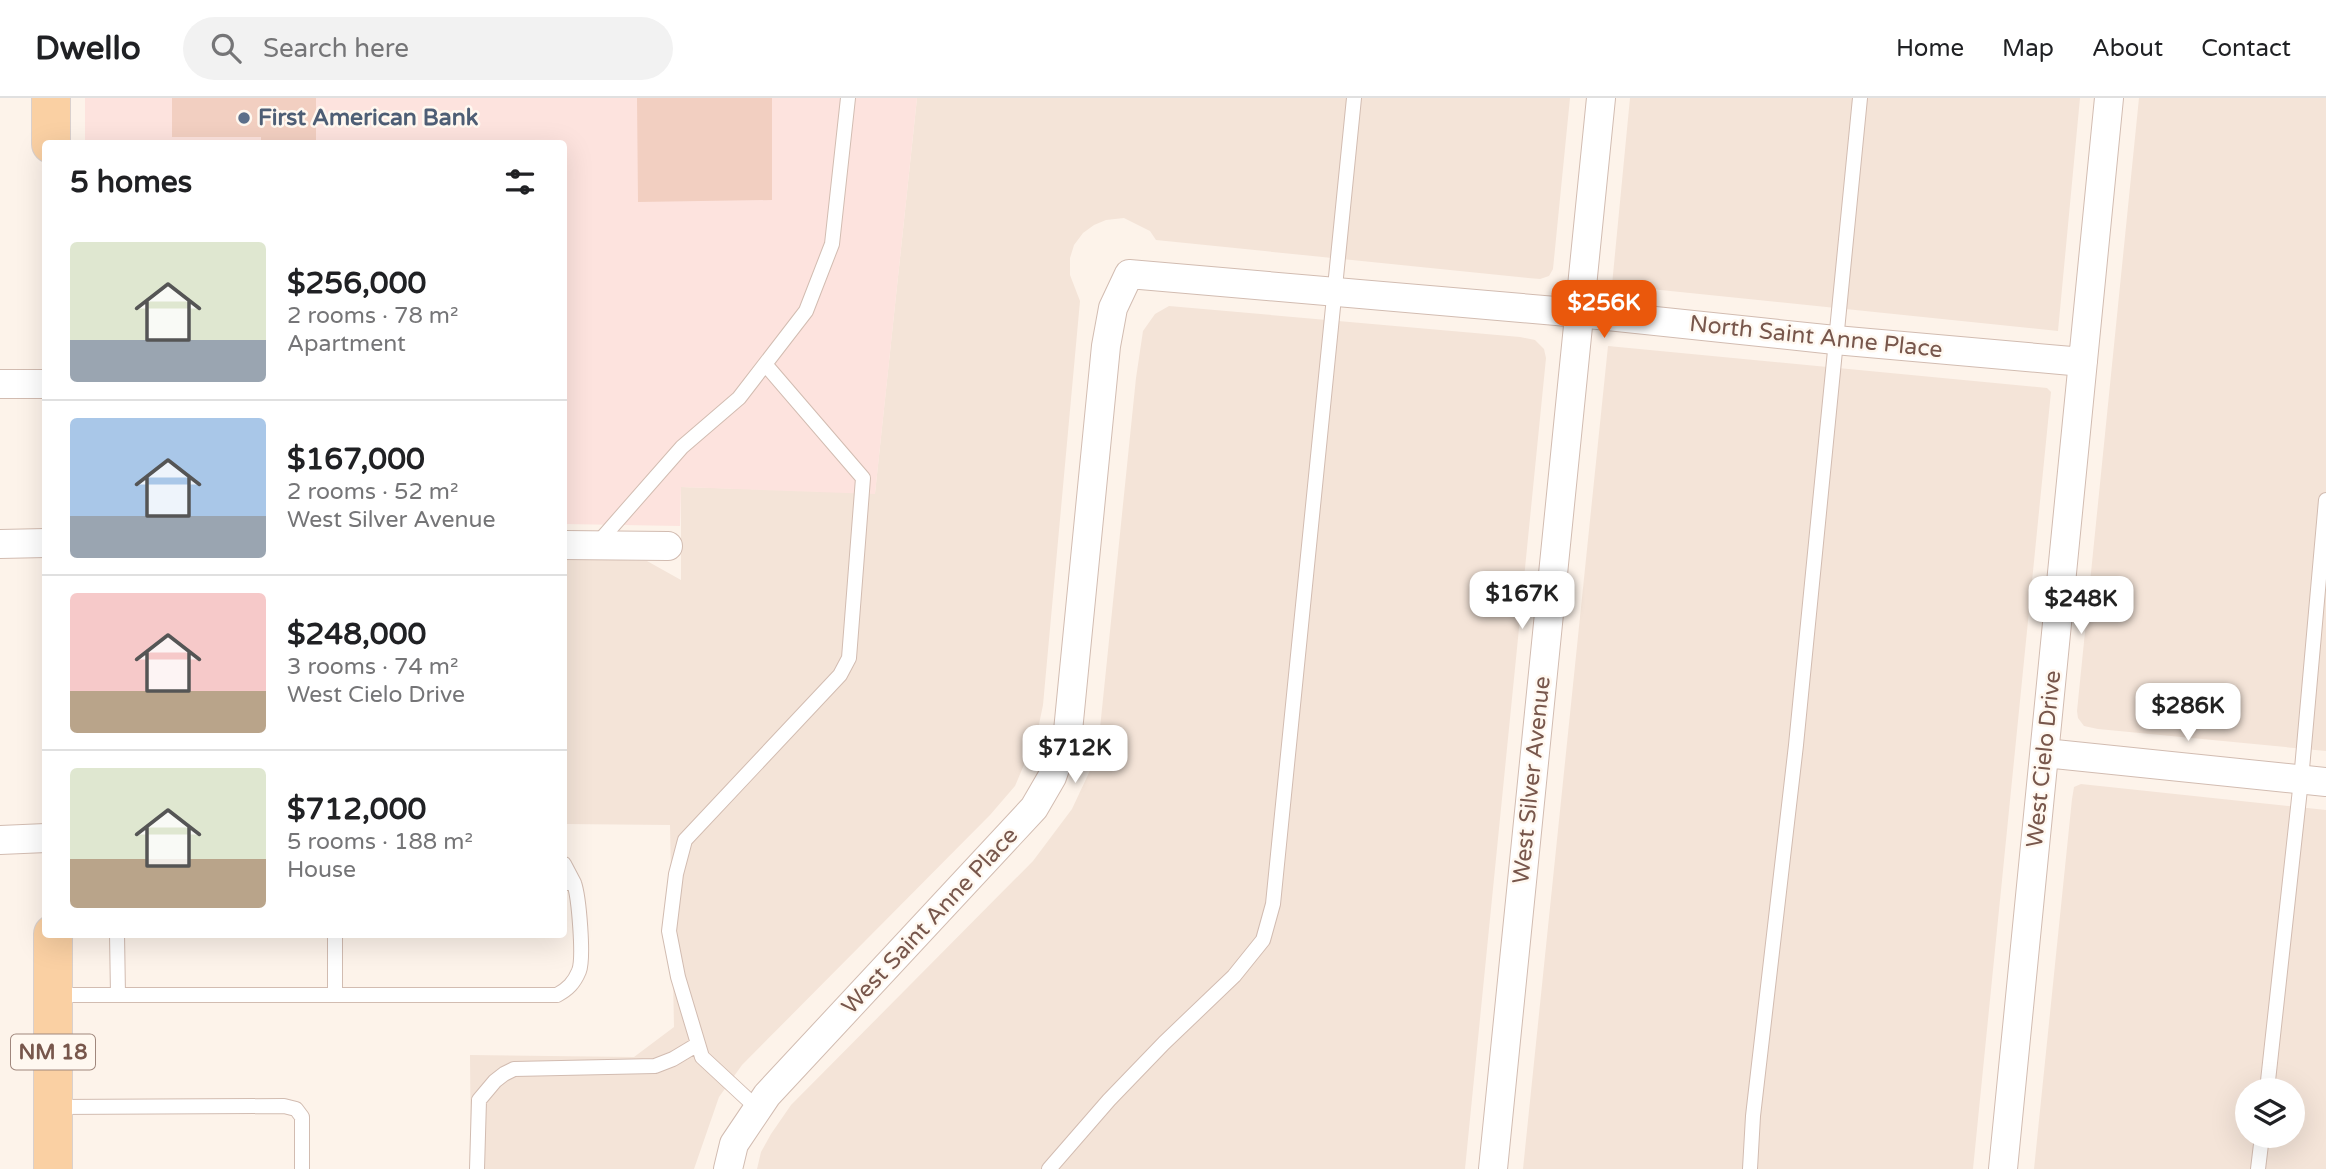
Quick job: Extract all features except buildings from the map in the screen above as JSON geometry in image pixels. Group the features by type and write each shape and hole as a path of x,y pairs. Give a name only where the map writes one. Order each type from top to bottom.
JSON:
{"main road":[{"path":"51,98 51,140"},
{"name":"NM 18","path":"53,938 53,1169"}],"street":[{"name":"West Silver Avenue","path":"1493,1169 1601,98"},
{"name":"West Cielo Drive","path":"2003,1169 2109,98"},
{"name":"North Saint Anne Place","path":"1129,274 1579,313 1835,340 2083,362"},
{"name":"West Saint Anne Place","path":"728,1169 734,1144 767,1095 1034,808 1052,777 1068,731 1106,346 1113,308 1129,274"},
{"path":"0,384 42,384"},
{"path":"0,544 42,543"},
{"path":"567,545 668,547"},
{"path":"2045,753 2313,781"},
{"path":"0,840 42,838"}],"lane":[{"path":"595,546 682,447 739,398 806,311 832,244 848,98"},
{"path":"1049,1169 1109,1100 1234,976 1263,940 1273,904 1354,98"},
{"path":"1750,1169 1753,1116 1796,745 1860,98"},
{"path":"757,1108 702,1057 678,977 669,931 676,874 685,840 840,675 849,658 863,478 765,364"},
{"path":"2269,1078 2313,781 2326,500"},
{"path":"53,995 557,995 570,987 581,968 578,896 569,883"},
{"path":"117,938 118,995"},
{"path":"335,938 335,995"},
{"path":"477,1169 479,1100 503,1074 514,1069 655,1066 698,1044"},
{"path":"53,1107 284,1106 296,1109 302,1117 302,1169"},
{"path":"2258,1169 2261,1148"}],"shaded area":[{"path":"85,98 917,98 875,494 681,487 680,526 567,524 567,140 85,140"},
{"path":"917,98 1570,98 1553,269 1549,276 1540,279 1156,240 1150,231 1124,218 1106,220 1083,233 1074,245 1070,258 1070,275 1080,301 1043,705 1037,734 1015,786 990,815 742,1065 719,1097 694,1169 471,1169 470,1055 634,1057 674,1027 670,825 567,824 567,558 647,561 681,580 681,487 875,493"},
{"path":"1630,98 2080,98 2058,331 1612,285"},
{"path":"2139,98 2326,98 2326,751 2098,729 2084,726 2078,718"},
{"path":"1169,306 1520,337 1535,340 1544,349 1546,358 1465,1169 757,1169 761,1152 791,1105 1033,861 1072,809 1093,764 1099,738 1143,331 1155,314"},
{"path":"1608,346 2047,388 2051,392 1973,1169 1523,1169"},
{"path":"2081,784 2326,810 2326,1169 2034,1169 2074,787"}],"place":[{"name":"First American Bank","path":"244,118"}]}
